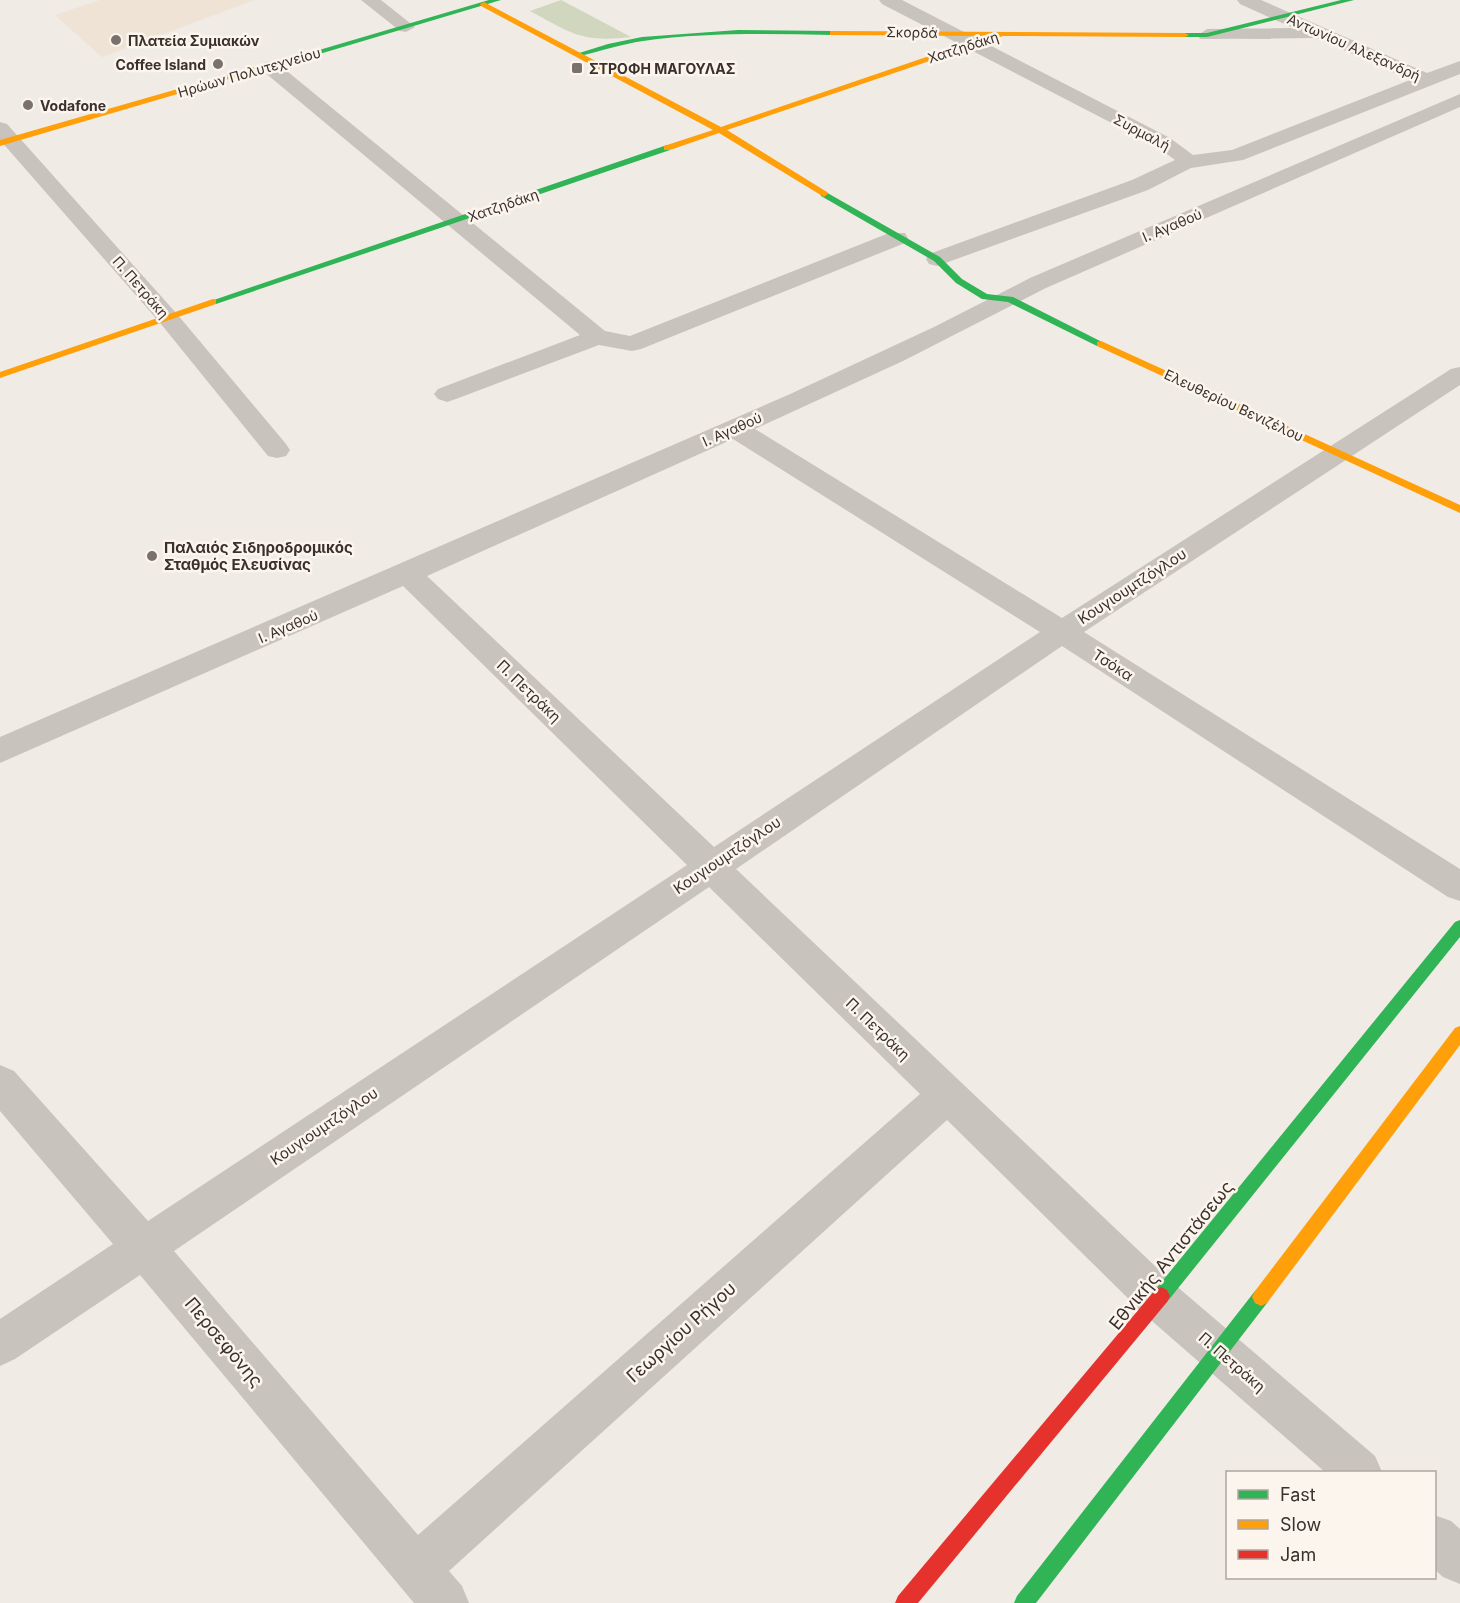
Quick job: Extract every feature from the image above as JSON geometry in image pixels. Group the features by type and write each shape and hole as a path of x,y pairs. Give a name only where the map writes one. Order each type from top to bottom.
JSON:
{"street":[{"path":"370,0 406,27"},
{"name":"Συρμαλή","path":"888,0 969,44 1163,142 1183,154 1186,162 1140,184 937,259"},
{"name":"Αντωνίου Αλεξανδρή","path":"1245,0 1428,81"},
{"name":"Σκορδά","path":"580,54 601,47 642,40 730,32 1207,35 1350,0"},
{"path":"491,2 580,54 720,130 897,238 937,259 959,281 985,297 1010,299"},
{"name":"Ηρώων Πολυτεχνείου","path":"4,137 270,67 491,2"},
{"name":"Χατζηδάκη","path":"0,375 1005,33"},
{"path":"1207,35 1320,33"},
{"path":"270,67 597,337 632,344 897,238"},
{"path":"1186,162 1214,161 1236,156 1460,67"},
{"name":"Ι. Αγαθού","path":"0,751 408,574 734,428 976,318 1049,278 1460,100"},
{"name":"Π. Πετράκη","path":"4,137 169,319 277,450"},
{"name":"Ελευθερίου Βενιζέλου","path":"1010,299 1032,312 1460,509"},
{"path":"447,394 597,337"},
{"name":"Κουγιουμτζόγλου","path":"0,1344 1062,632 1460,374"},
{"name":"Τσόκα","path":"734,428 1062,632 1460,887"},
{"name":"Π. Πετράκη","path":"408,574 1159,1299 1357,1471"},
{"name":"Εθνικής Αντιστάσεως","path":"905,1603 1159,1299 1460,926"},
{"path":"1024,1603 1220,1352 1460,1033"},
{"name":"Περσεφόνης","path":"0,1083 144,1248 445,1603"},
{"name":"Γεωργίου Ρήγου","path":"415,1569 947,1095"},
{"path":"1436,1540 1460,1560"}],"green space":[{"path":"561,0 631,37 600,39 578,35 530,11"}],"shaded area":[{"name":"Πλατεία Συμιακών","path":"100,0 254,0 102,57 55,15"}],"traffic: fast":[{"path":"313,53 497,0"},
{"path":"1185,35 1207,35 1350,0"},
{"path":"580,54 610,45 673,35 738,32 833,33"},
{"path":"213,302 667,148"},
{"path":"824,194 937,259 959,281 985,297 1010,299 1101,344"},
{"path":"1161,1296 1460,926"},
{"path":"1024,1603 1261,1297"}],"traffic: slow":[{"path":"484,4 720,130 824,194"},
{"path":"833,33 1185,35"},
{"path":"667,148 1005,33"},
{"path":"0,143 313,53"},
{"path":"0,375 213,302"},
{"path":"1101,344 1460,509"},
{"path":"1261,1297 1460,1033"}],"traffic: jam":[{"path":"905,1603 1161,1296"}],"place":[{"name":"Πλατεία Συμιακών","path":"116,40"},
{"name":"Coffee Island","path":"218,64"},
{"name":"ΣΤΡΟΦΗ ΜΑΓΟΥΛΑΣ","path":"577,68"},
{"name":"Vodafone","path":"28,105"},
{"name":"Παλαιός Σιδηροδρομικός Σταθμός Ελευσίνας","path":"152,556"}]}
